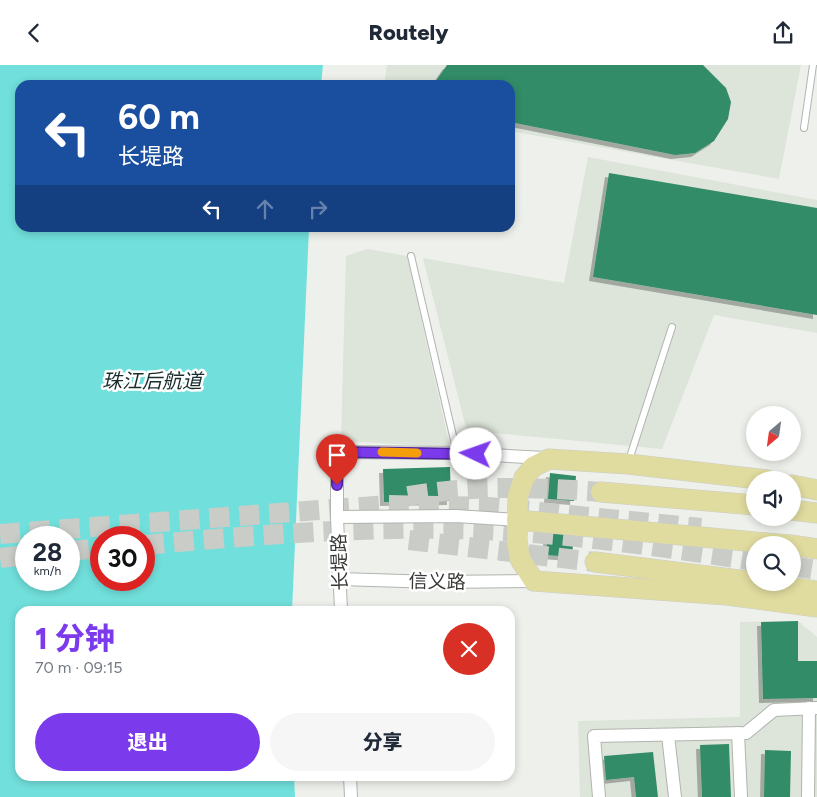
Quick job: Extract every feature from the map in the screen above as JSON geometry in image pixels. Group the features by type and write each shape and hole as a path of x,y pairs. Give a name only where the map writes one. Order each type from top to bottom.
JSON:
{"main road":[{"path":"746,478 628,464 549,459 533,467 524,478 518,496 517,520 520,559 534,581 727,595 817,607"},
{"path":"801,487 817,490"},
{"path":"601,492 746,504"},
{"path":"801,511 817,513"},
{"path":"517,520 746,541"},
{"path":"801,547 817,549"},
{"path":"595,562 746,581"},
{"path":"801,589 817,591"}],"street":[{"name":"长堤路","path":"341,606 337,517 337,452 458,453"},
{"path":"458,453 549,459"},
{"path":"337,517 456,516 517,520"},
{"name":"信义路","path":"339,579 436,582 534,581"},
{"path":"599,797 594,736 746,733 774,710 813,708 808,797"},
{"path":"738,733 741,797"},
{"path":"668,735 675,797"},
{"path":"350,781 351,797"}],"lane":[{"path":"804,128 813,65"},
{"path":"411,256 458,453"},
{"path":"628,464 672,327"}],"shaded area":[{"path":"387,65 801,65 779,179 515,132 515,80 385,80"},
{"path":"588,157 817,200 817,333 714,315 662,449 484,432 468,436 423,258 564,283"},
{"path":"367,249 407,256 450,447 341,441 346,256"},
{"path":"798,621 817,637 817,797 580,797 578,721 740,717 740,622"}],"water":[{"name":"珠江后航道","path":"0,65 323,65 322,80 15,80 15,232 309,232 292,606 15,606 15,781 294,781 295,797 0,797"}],"building":[{"path":"447,65 703,65 726,88 731,102 728,119 714,141 695,153 675,155 515,123 515,80 436,80"},
{"path":"609,173 817,208 817,315 593,277"},
{"path":"450,467 451,501 384,502 383,469"},
{"path":"550,473 576,476 574,501 548,499"},
{"path":"548,529 574,532 572,557 546,555"},
{"path":"798,621 798,661 817,661 817,698 763,699 761,622"},
{"path":"729,744 731,797 702,797 700,745"},
{"path":"765,750 791,751 790,797 764,797"},
{"path":"653,752 658,797 636,797 634,777 606,780 604,756"}],"tunnel":[{"path":"408,496 433,492 504,488 601,492"},
{"path":"0,534 387,505 488,507 701,528"},
{"path":"155,544 260,535 376,529 492,530 567,536 746,560"},
{"path":"409,540 595,562"},
{"path":"80,550 90,549"},
{"path":"0,558 15,556"},
{"path":"801,567 817,570"}],"slow traffic":[{"path":"382,452 417,453"}],"route":[{"path":"337,485 337,452 476,454"}]}
